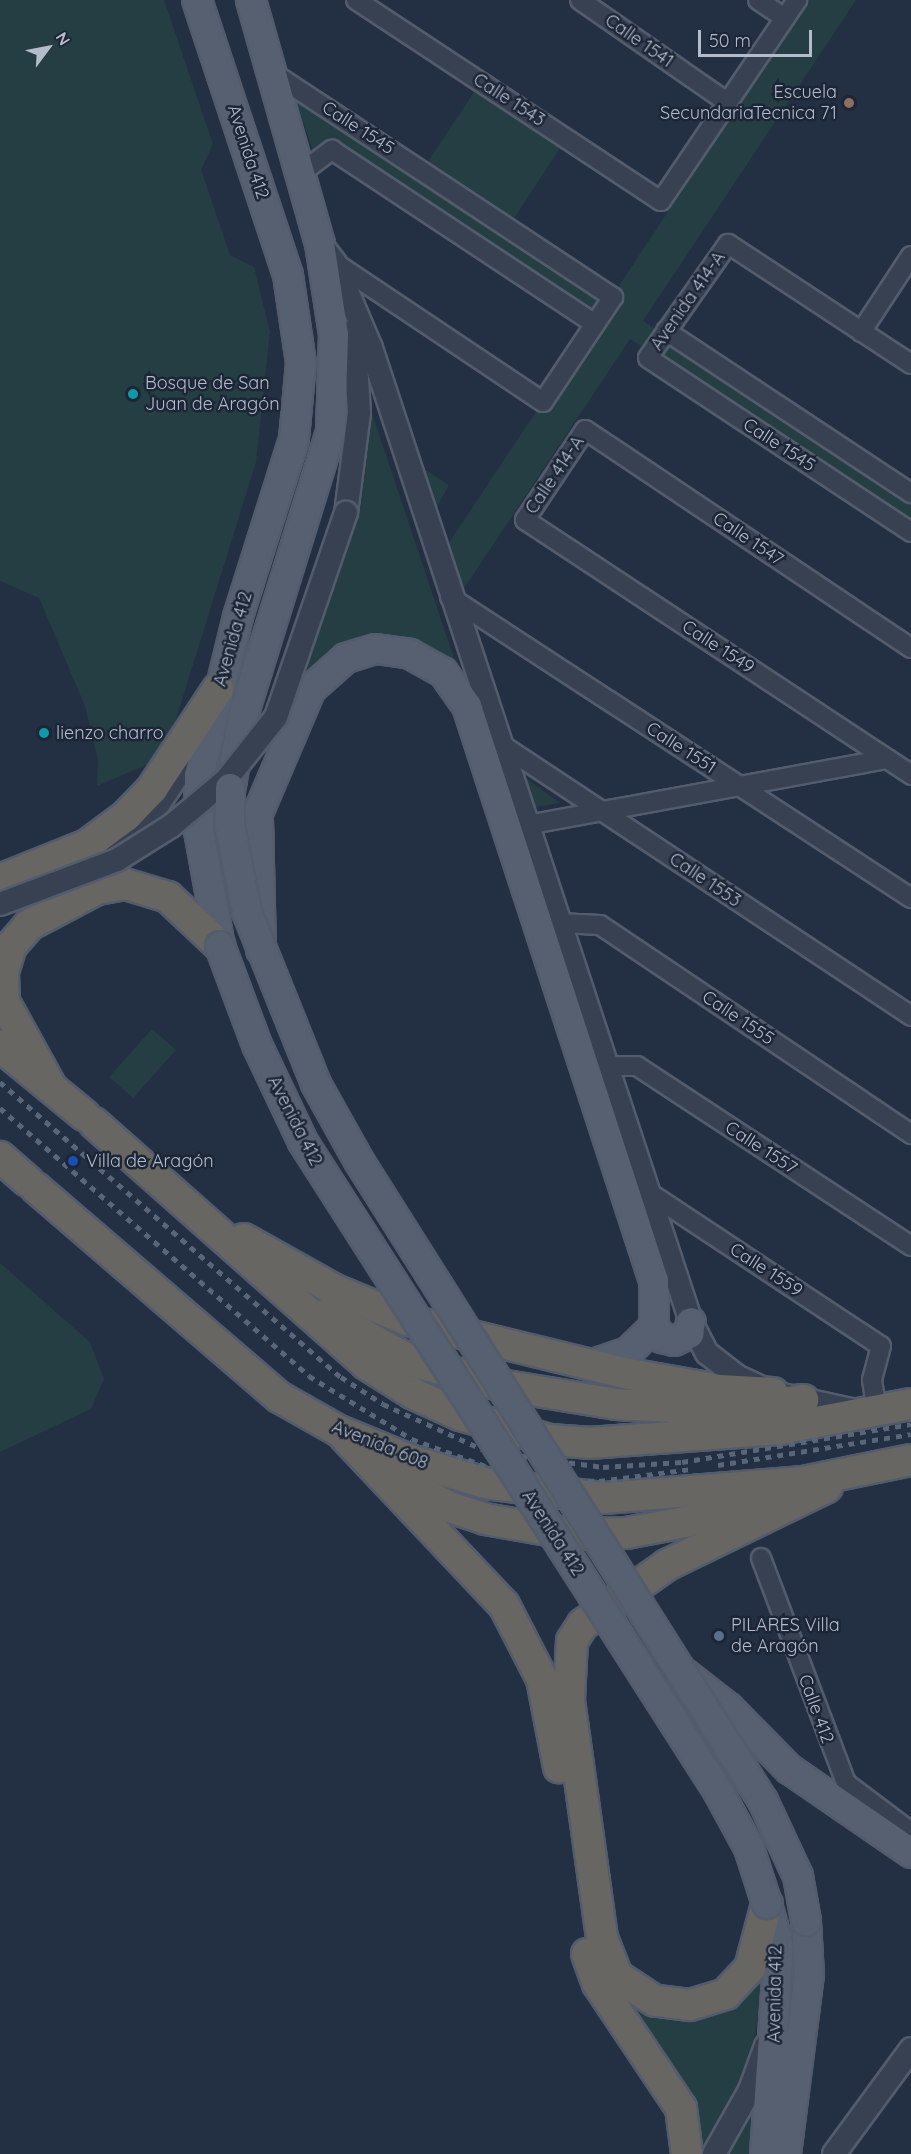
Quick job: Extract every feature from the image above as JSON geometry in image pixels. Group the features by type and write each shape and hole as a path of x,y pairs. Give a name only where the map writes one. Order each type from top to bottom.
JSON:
{"highway":[{"path":"0,880 87,845 126,816 152,789 218,689"},
{"path":"51,1087 4,1002 3,972 11,946 29,925 97,889 125,884 168,897 220,946"},
{"path":"0,1046 89,1119 357,1357 412,1394 511,1431 589,1443 780,1429 911,1404"},
{"name":"Avenida 608","path":"0,1157 235,1364 339,1431"},
{"path":"192,1210 368,1306 593,1364 720,1390 773,1393"},
{"path":"268,1277 411,1361 500,1385 616,1404 725,1410 803,1400"},
{"path":"339,1431 406,1485 449,1507 520,1528 626,1533 685,1522 793,1483 860,1472 911,1460"},
{"path":"339,1431 483,1578 525,1638 542,1679 585,1950 598,1984 681,2108 687,2154"},
{"path":"767,1904 750,1968 726,1994 690,2005 655,2001 617,1976 602,1938 569,1700 572,1641 591,1617 667,1565 860,1472"}],"main road":[{"name":"Avenida 412","path":"197,0 288,275 301,363 294,439 218,689 199,776 199,831 220,946 256,1045 303,1142 718,1791 749,1848 779,1947 765,2154"},
{"name":"Avenida 412","path":"251,0 276,75 302,173 327,254 334,335 331,430 242,719 230,788 236,867 261,955 316,1084 359,1161 763,1801 798,1876 806,1921 809,1975 786,2154"},
{"path":"261,955 258,813 279,752 311,689 346,658 376,649 410,654 443,672 466,706 654,1281 654,1327 662,1338 674,1341 689,1334 691,1322"},
{"path":"593,1364 628,1352 654,1327"},
{"path":"684,1673 729,1708 789,1768 908,1844"}],"street":[{"name":"Calle 1543","path":"356,0 662,201 728,103"},
{"name":"Calle 1541","path":"579,0 728,103"},
{"path":"758,0 785,18"},
{"path":"728,103 797,0"},
{"name":"Calle 1545","path":"276,75 613,297 595,324 332,150 302,173"},
{"path":"421,209 439,182"},
{"name":"Avenida 414-A","path":"648,358 728,244 861,332"},
{"path":"327,254 543,402 595,324"},
{"name":"Avenida 412","path":"327,254 371,348 450,597 691,1322 713,1360 773,1393 872,1412"},
{"path":"911,256 861,332 911,364"},
{"path":"0,904 117,860 171,826 239,765 276,717 294,673 345,513 359,413 353,310"},
{"name":"Calle 1545","path":"666,332 911,493"},
{"name":"Calle 1545","path":"648,358 911,532"},
{"name":"Calle 414-A","path":"525,520 585,430"},
{"name":"Calle 1547","path":"585,430 911,648"},
{"name":"Calle 1549","path":"525,520 911,775"},
{"name":"Calle 1551","path":"450,597 911,898"},
{"path":"0,888 110,846 156,808 210,722"},
{"name":"Calle 1553","path":"499,743 911,1016"},
{"path":"527,825 887,759"},
{"name":"Calle 1555","path":"559,923 600,925 911,1134"},
{"name":"Calle 1557","path":"607,1066 637,1066 911,1246"},
{"name":"Calle 1559","path":"648,1192 882,1349 872,1380 872,1412"},
{"name":"Calle 412","path":"761,1558 846,1783 908,1844"},
{"path":"714,2154 750,2090 773,2024"},
{"path":"834,2154 911,2049"}],"green space":[{"name":"Bosque de San Juan de Aragón","path":"0,0 164,0 213,144 201,170 230,255 254,267 270,332 256,462 172,732 155,761 97,786 98,760 85,706 39,598 0,581"},
{"path":"807,0 856,0 643,321 911,499 911,525 630,339 463,590 455,585 445,549 598,318 335,143 313,151 293,91 611,298"},
{"path":"474,92 560,148 513,220 427,163"},
{"path":"366,395 461,679 406,648 302,681 353,516"},
{"path":"418,465 449,485 434,512"},
{"path":"519,773 560,803 531,808"},
{"path":"152,1029 176,1050 133,1098 109,1077"},
{"path":"0,1263 90,1342 104,1379 91,1409 0,1452"},
{"path":"760,1970 762,2002 743,2088 706,2154 696,2154 617,1998 623,1990 672,2017 715,2014 743,1996"},
{"path":"762,2077 752,2154 723,2154"}],"railway":[{"path":"0,1082 341,1377 383,1404 486,1451 603,1467 682,1462 911,1424"},
{"path":"0,1108 309,1376 412,1439 505,1473 552,1479 599,1481 692,1469"},
{"path":"718,1465 911,1434"}],"place":[{"name":"Escuela SecundariaTecnica 71","path":"849,103"},
{"name":"Bosque de San Juan de Aragón","path":"133,394"},
{"name":"lienzo charro","path":"44,733"},
{"name":"Villa de Aragón","path":"73,1161"},
{"name":"PILARES Villa de Aragón","path":"719,1636"}]}
